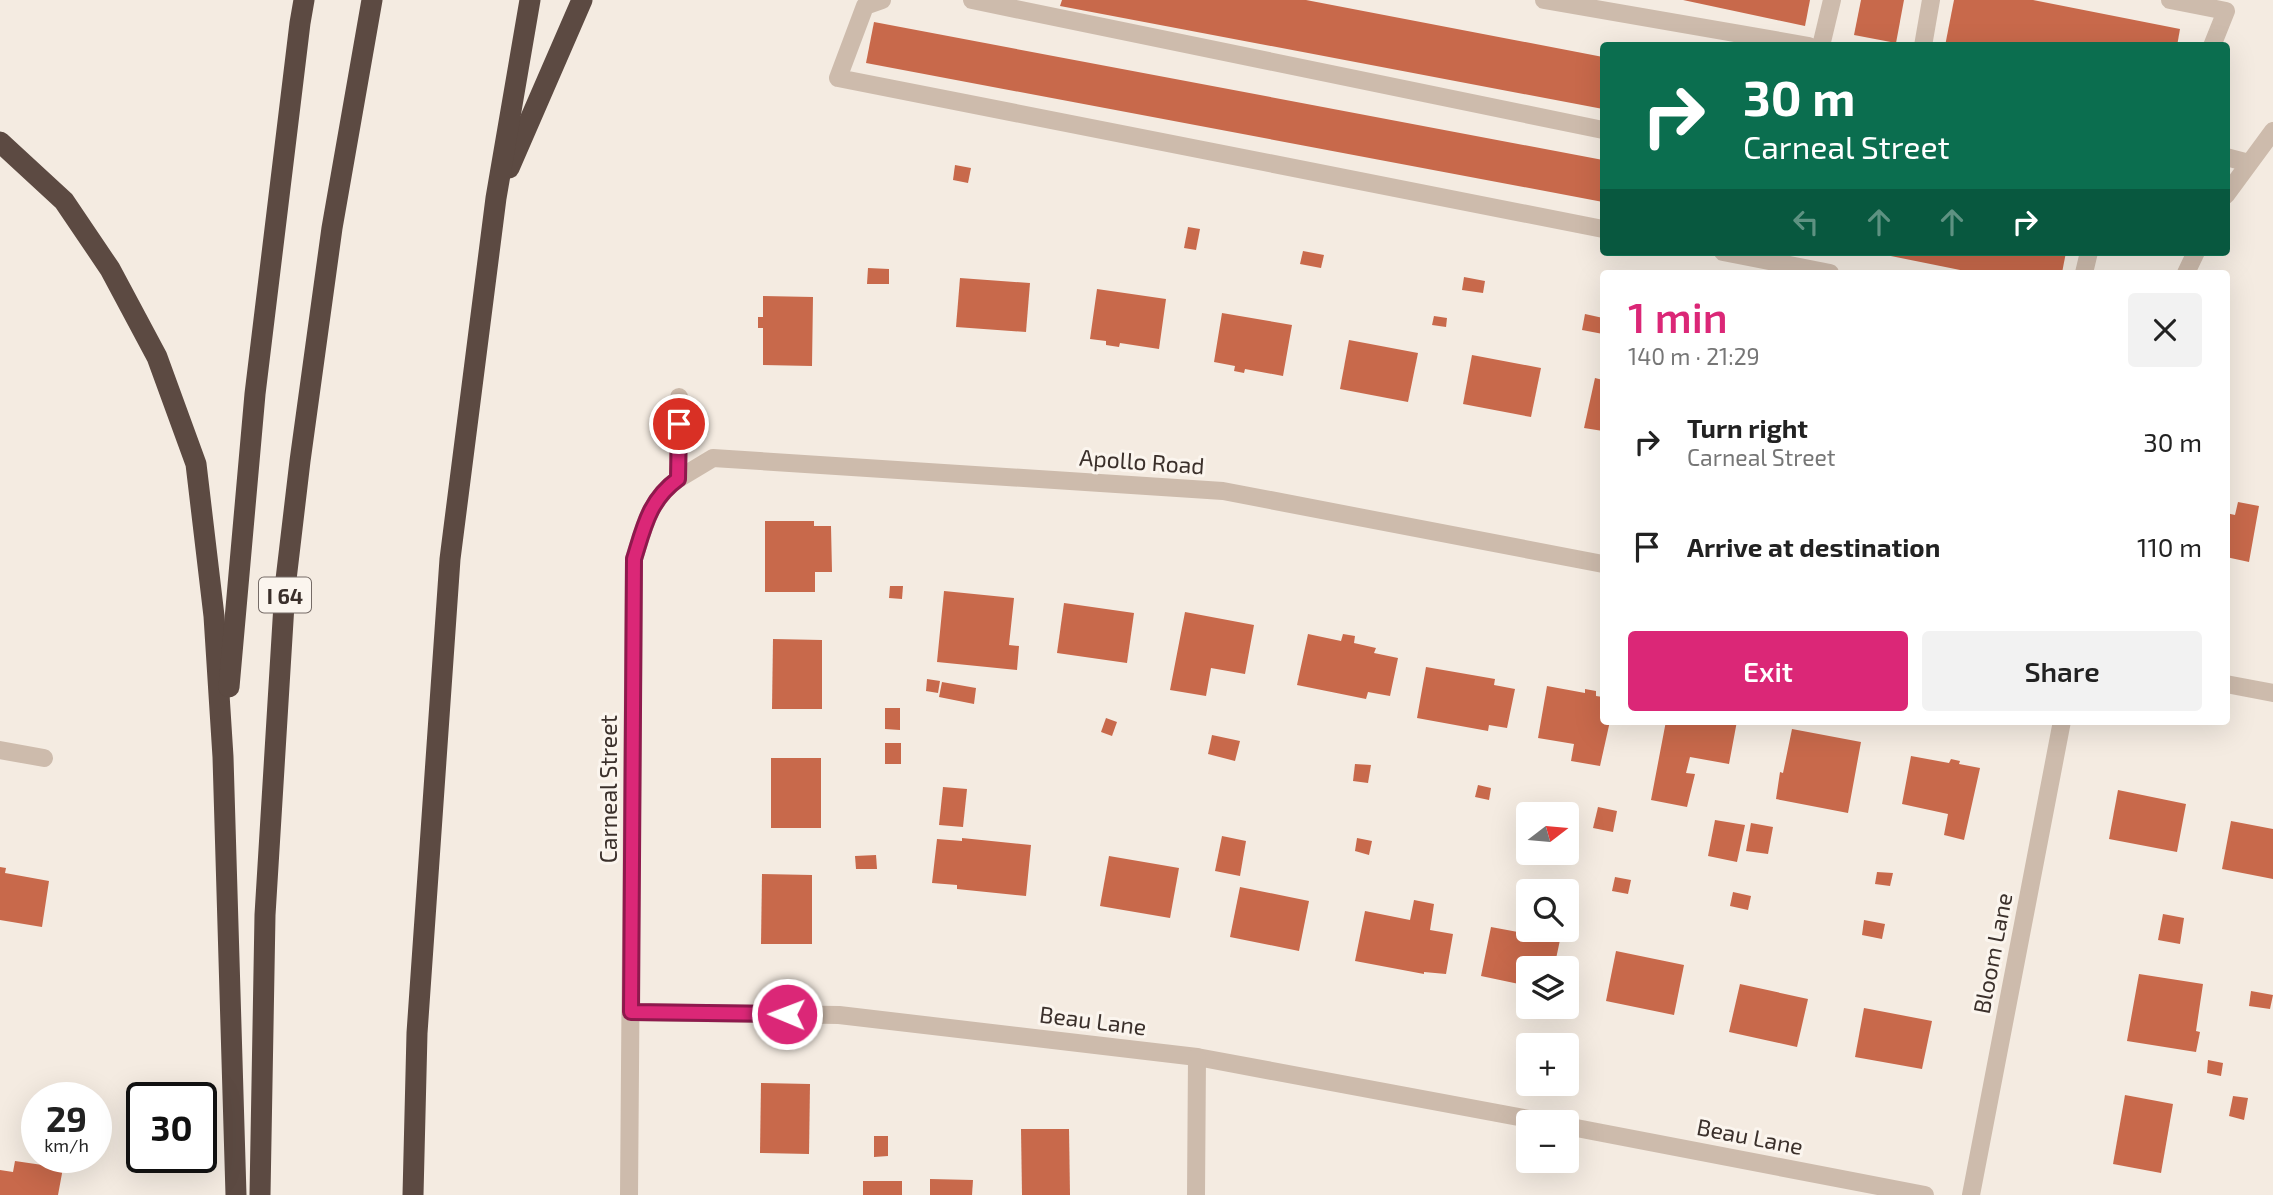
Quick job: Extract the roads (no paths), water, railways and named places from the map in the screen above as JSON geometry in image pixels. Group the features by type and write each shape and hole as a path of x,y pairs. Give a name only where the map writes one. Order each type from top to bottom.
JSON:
{"highway":[{"path":"223,757 255,394 304,0"},
{"name":"I 64","path":"260,1195 265,915 285,588 332,228 372,0"},
{"path":"413,1195 417,1033 450,559 496,198 530,0"},
{"path":"496,198 582,0"},
{"path":"0,142 64,201 110,269 156,356 196,464 214,616 223,757 236,1195"}],"street":[{"path":"882,0 865,6 838,78 1600,228"},
{"path":"972,0 1600,129"},
{"path":"1544,0 1786,42"},
{"path":"1822,42 1832,0"},
{"path":"1924,42 1931,0"},
{"path":"2169,0 2226,11 2214,42"},
{"path":"2230,189 2273,131"},
{"path":"2230,157 2249,163"},
{"path":"1743,256 1815,270"},
{"path":"678,479 679,397"},
{"name":"Apollo Road","path":"678,479 713,458 1223,491 1600,563"},
{"name":"Carneal Street","path":"629,1195 634,559 648,512 666,487 678,479"},
{"path":"2230,685 2273,693"},
{"name":"Bloom Lane","path":"1971,1195 2061,725"},
{"path":"0,750 44,758"},
{"name":"Beau Lane","path":"631,1012 839,1015 1197,1057 1516,1117"},
{"path":"1196,1195 1197,1057"},
{"name":"Beau Lane","path":"1579,1128 1925,1195"}]}
